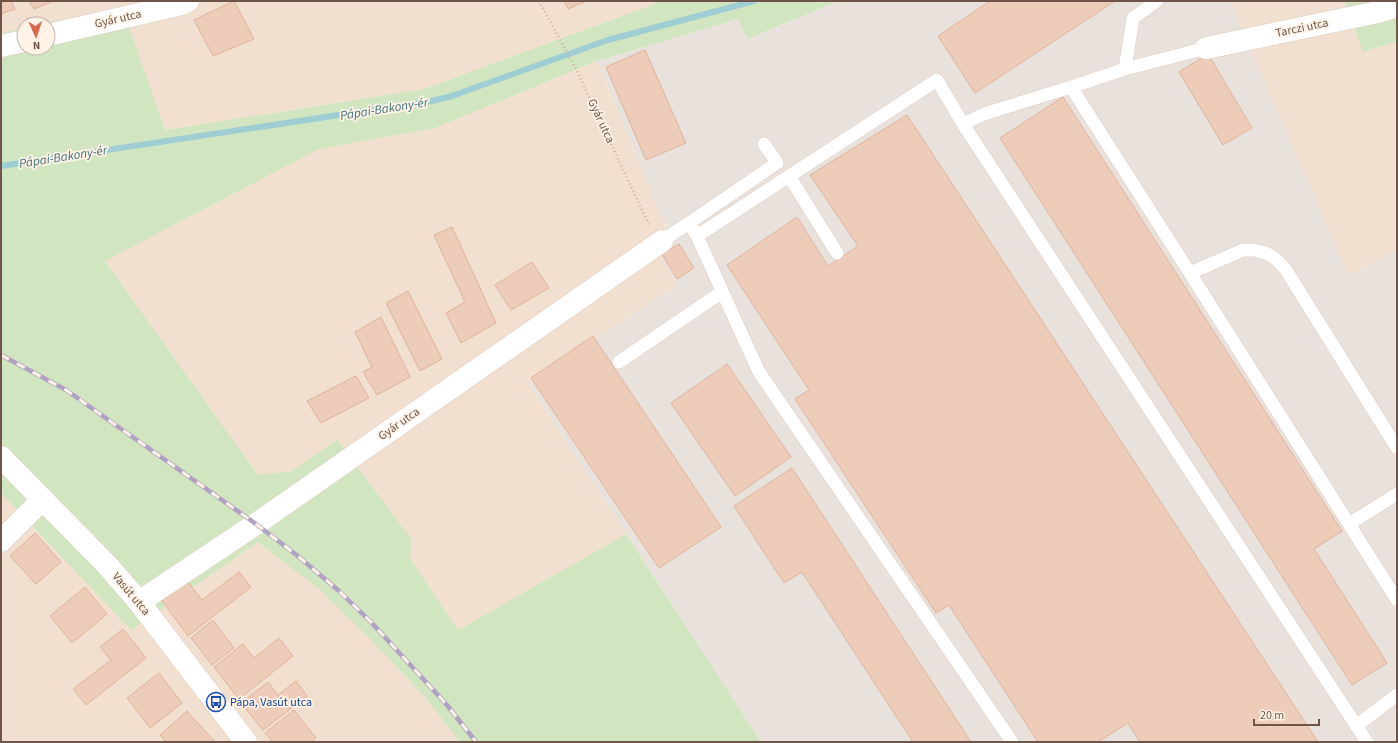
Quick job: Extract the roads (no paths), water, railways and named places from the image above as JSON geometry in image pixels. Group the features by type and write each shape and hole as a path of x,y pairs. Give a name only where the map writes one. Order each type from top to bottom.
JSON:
{"street":[{"name":"Gyár utca","path":"56,33 182,4 188,1"},
{"name":"Tarczi utca","path":"1206,48 1378,12 1397,6"},
{"path":"1,46 16,43"},
{"name":"Gyár utca","path":"139,602 262,519 660,242"},
{"name":"Vasút utca","path":"1,457 108,566 139,602 246,742"},
{"path":"1,541 43,499"}],"lane":[{"path":"1125,69 1133,18 1157,1"},
{"path":"963,124 984,114 1071,88 1125,69 1206,48"},
{"path":"697,236 937,80 963,124 1367,742"},
{"path":"1071,88 1397,600"},
{"path":"660,242 777,163 764,144"},
{"path":"789,176 837,253"},
{"path":"689,223 697,236 759,372 1012,742"},
{"path":"1190,273 1243,250 1254,250 1266,253 1276,259 1286,270 1397,448"},
{"path":"619,362 722,292"},
{"path":"1349,524 1397,494"},
{"path":"1356,726 1397,695"}],"waterway":[{"name":"Pápai-Bakony-ér","path":"1,166 432,101 452,96 608,40 754,1"}],"railway":[{"path":"1,355 66,390 256,524 299,557 339,591 371,622 447,705 476,742"}],"place":[{"name":"Pápa, Vasút utca","path":"216,702"}]}
